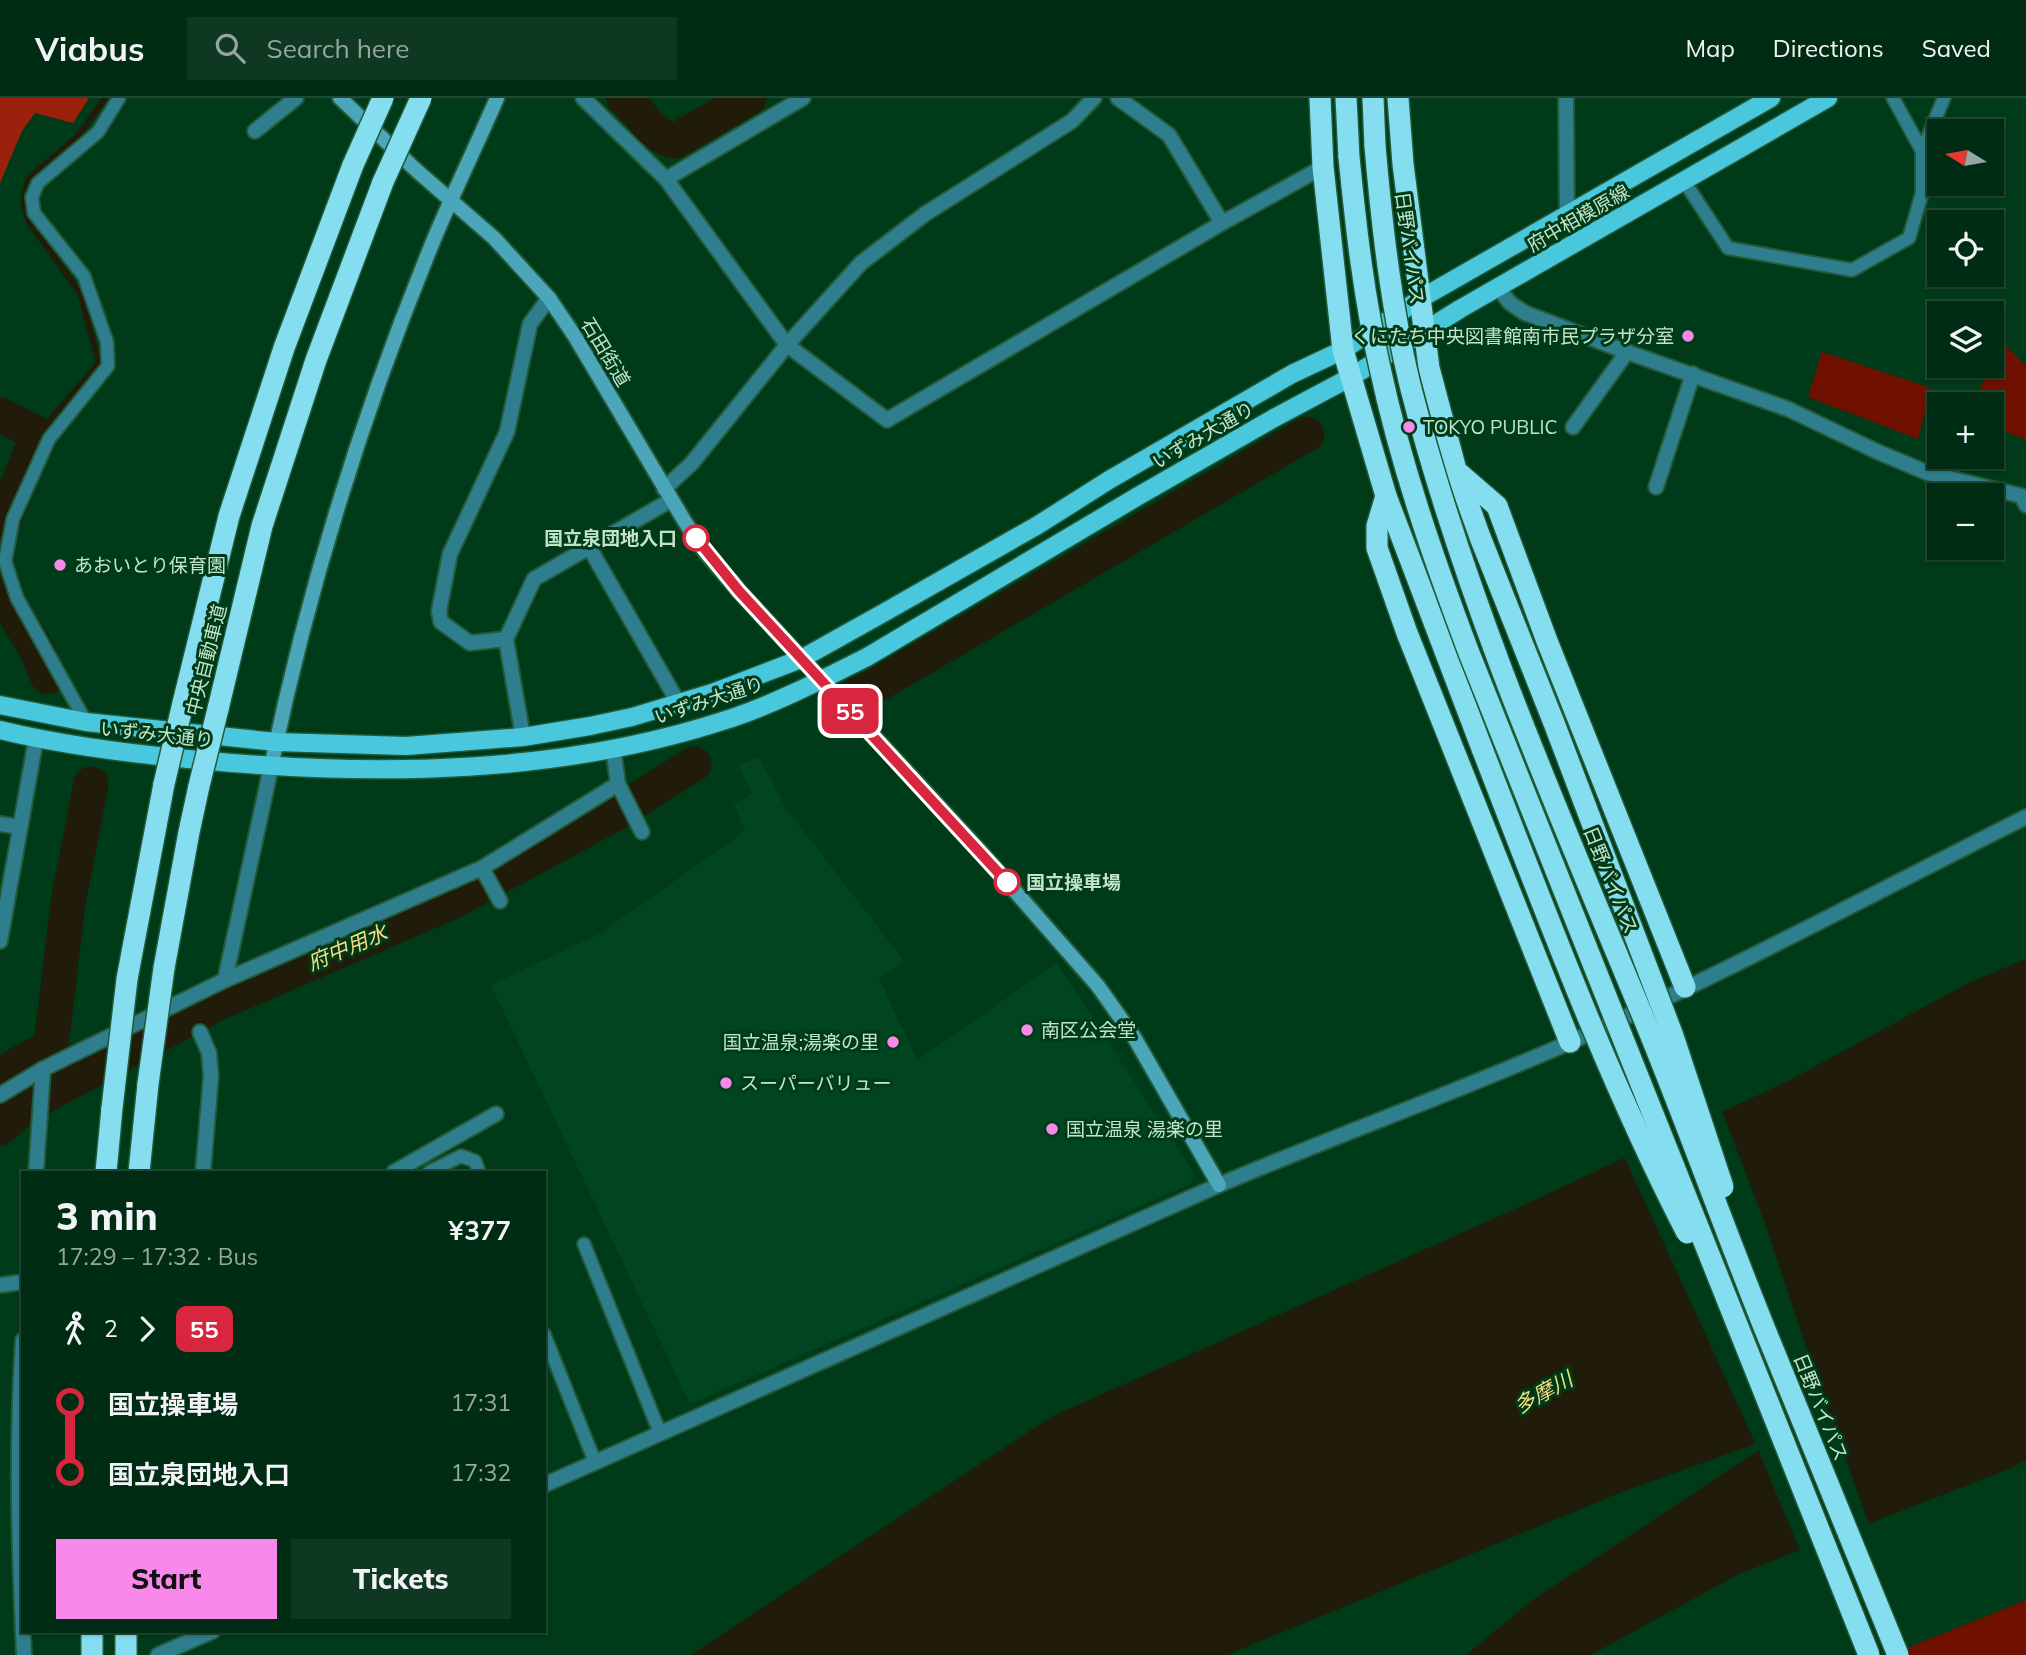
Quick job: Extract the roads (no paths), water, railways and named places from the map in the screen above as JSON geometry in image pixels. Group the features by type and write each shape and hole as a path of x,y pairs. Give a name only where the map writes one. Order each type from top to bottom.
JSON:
{"highway":[{"name":"中央自動車道","path":"106,1171 127,979 164,784 229,516 284,348 353,165 383,98"},
{"name":"中央自動車道","path":"139,1171 164,968 188,832 262,526 316,360 383,182 421,98"},
{"path":"1320,98 1323,167 1343,350 1386,496 1562,954 1655,1170 1742,1340"},
{"path":"1346,98 1349,157 1363,278 1379,367 1425,531 1469,653 1869,1655"},
{"name":"日野バイパス","path":"1373,98 1385,251 1400,338 1410,384 1456,544 1527,736 1646,1024 1765,1328 1898,1655"},
{"path":"1398,98 1403,164 1429,368 1456,470 1674,1036 1710,1144 1765,1328"},
{"path":"1456,470 1497,506 1547,641 1685,987"},
{"path":"1386,496 1377,526 1377,548 1407,633 1570,1042"},
{"path":"92,1633 92,1655"}],"main road":[{"name":"府中相模原線","path":"1343,350 1420,299 1772,98"},
{"name":"府中相模原線","path":"1351,377 1460,309 1828,98"},
{"name":"いずみ大通り","path":"0,705 86,722 276,742 406,746 523,737 632,717 679,704 802,659 1038,525 1109,480 1292,374 1343,350"},
{"name":"いずみ大通り","path":"0,730 36,739 138,754 271,767 411,770 532,761 659,738 735,717 821,681 867,657 1274,418 1351,377"}],"street":[{"path":"255,131 296,98"},
{"name":"石田街道","path":"340,98 494,238 549,298 706,553 979,850 1098,986 1134,1037 1219,1185"},
{"path":"225,980 276,742 320,570 348,475 384,369 451,201 497,98"},
{"path":"583,98 666,179 787,345 887,420 1222,223 1323,167"},
{"path":"666,179 803,98"},
{"path":"523,737 506,639 534,579 589,547 668,494 787,345 860,263 925,214 1072,121 1094,98"},
{"path":"1118,98 1169,135 1222,223"},
{"path":"1566,98 1567,217"},
{"path":"1498,288 1510,303 1525,313 1788,409 1928,473 2022,496 2026,505"},
{"path":"506,639 470,643 441,622 439,611 450,554 507,432 530,324 549,298"},
{"path":"1573,427 1627,352"},
{"path":"1656,487 1693,374"},
{"path":"589,547 679,704"},
{"path":"0,941 36,739"},
{"path":"613,748 620,789 640,828"},
{"path":"0,1095 225,980 484,872 620,789"},
{"path":"546,1484 1219,1185 1316,1144 1457,1091 1570,1042 2026,817"},
{"path":"0,824 20,827"},
{"path":"484,872 498,897"},
{"path":"200,1032 209,1053 211,1076 202,1171"},
{"path":"36,1171 43,1075"},
{"path":"396,1171 496,1114"},
{"path":"0,1285 21,1282"},
{"path":"21,1404 21,1600"},
{"path":"23,1633 24,1655"},
{"path":"158,1655 208,1633"}],"lane":[{"path":"86,722 17,598 5,561 13,519 50,439 108,366 107,342 84,276 34,213 33,197 38,183 98,132 119,98"},
{"path":"1893,98 1922,151"},
{"path":"1684,181 1728,248 1852,270 1909,238 1922,193 1922,151 1944,98"},
{"path":"431,1171 461,1156 475,1161 479,1171"},
{"path":"584,1244 660,1433"},
{"path":"546,1339 596,1462"}],"water":[{"name":"多摩川","path":"2026,959 2026,1460 2009,1469 1739,1574 1591,1655 1466,1655 1534,1599 1783,1434 1622,1492 1227,1655 691,1655 1051,1417 1524,1205 1792,1079 1970,982"}],"waterway":[{"path":"38,434 99,363 80,293 29,222 23,202 29,178 78,136 105,98"},
{"path":"624,98 659,135 675,141 749,98"},
{"path":"0,415 38,434 0,529"},
{"path":"856,695 1307,434"},
{"path":"0,585 36,649 48,677"},
{"name":"府中用水","path":"0,1128 25,1106 216,1004 452,902 616,813 694,764"},
{"path":"0,1079 17,1065 51,1046 68,903 91,784"}],"place":[{"name":"くにたち中央図書館南市民プラザ分室","path":"1688,336"},
{"name":"TOKYO PUBLIC","path":"1409,427"},
{"name":"国立泉団地入口","path":"696,538"},
{"name":"あおいとり保育園","path":"60,565"},
{"name":"国立操車場","path":"1007,882"},
{"name":"南区公会堂","path":"1027,1030"},
{"name":"国立温泉;湯楽の里","path":"893,1042"},
{"name":"スーパーバリュー","path":"726,1083"},
{"name":"国立温泉 湯楽の里","path":"1052,1129"}]}
